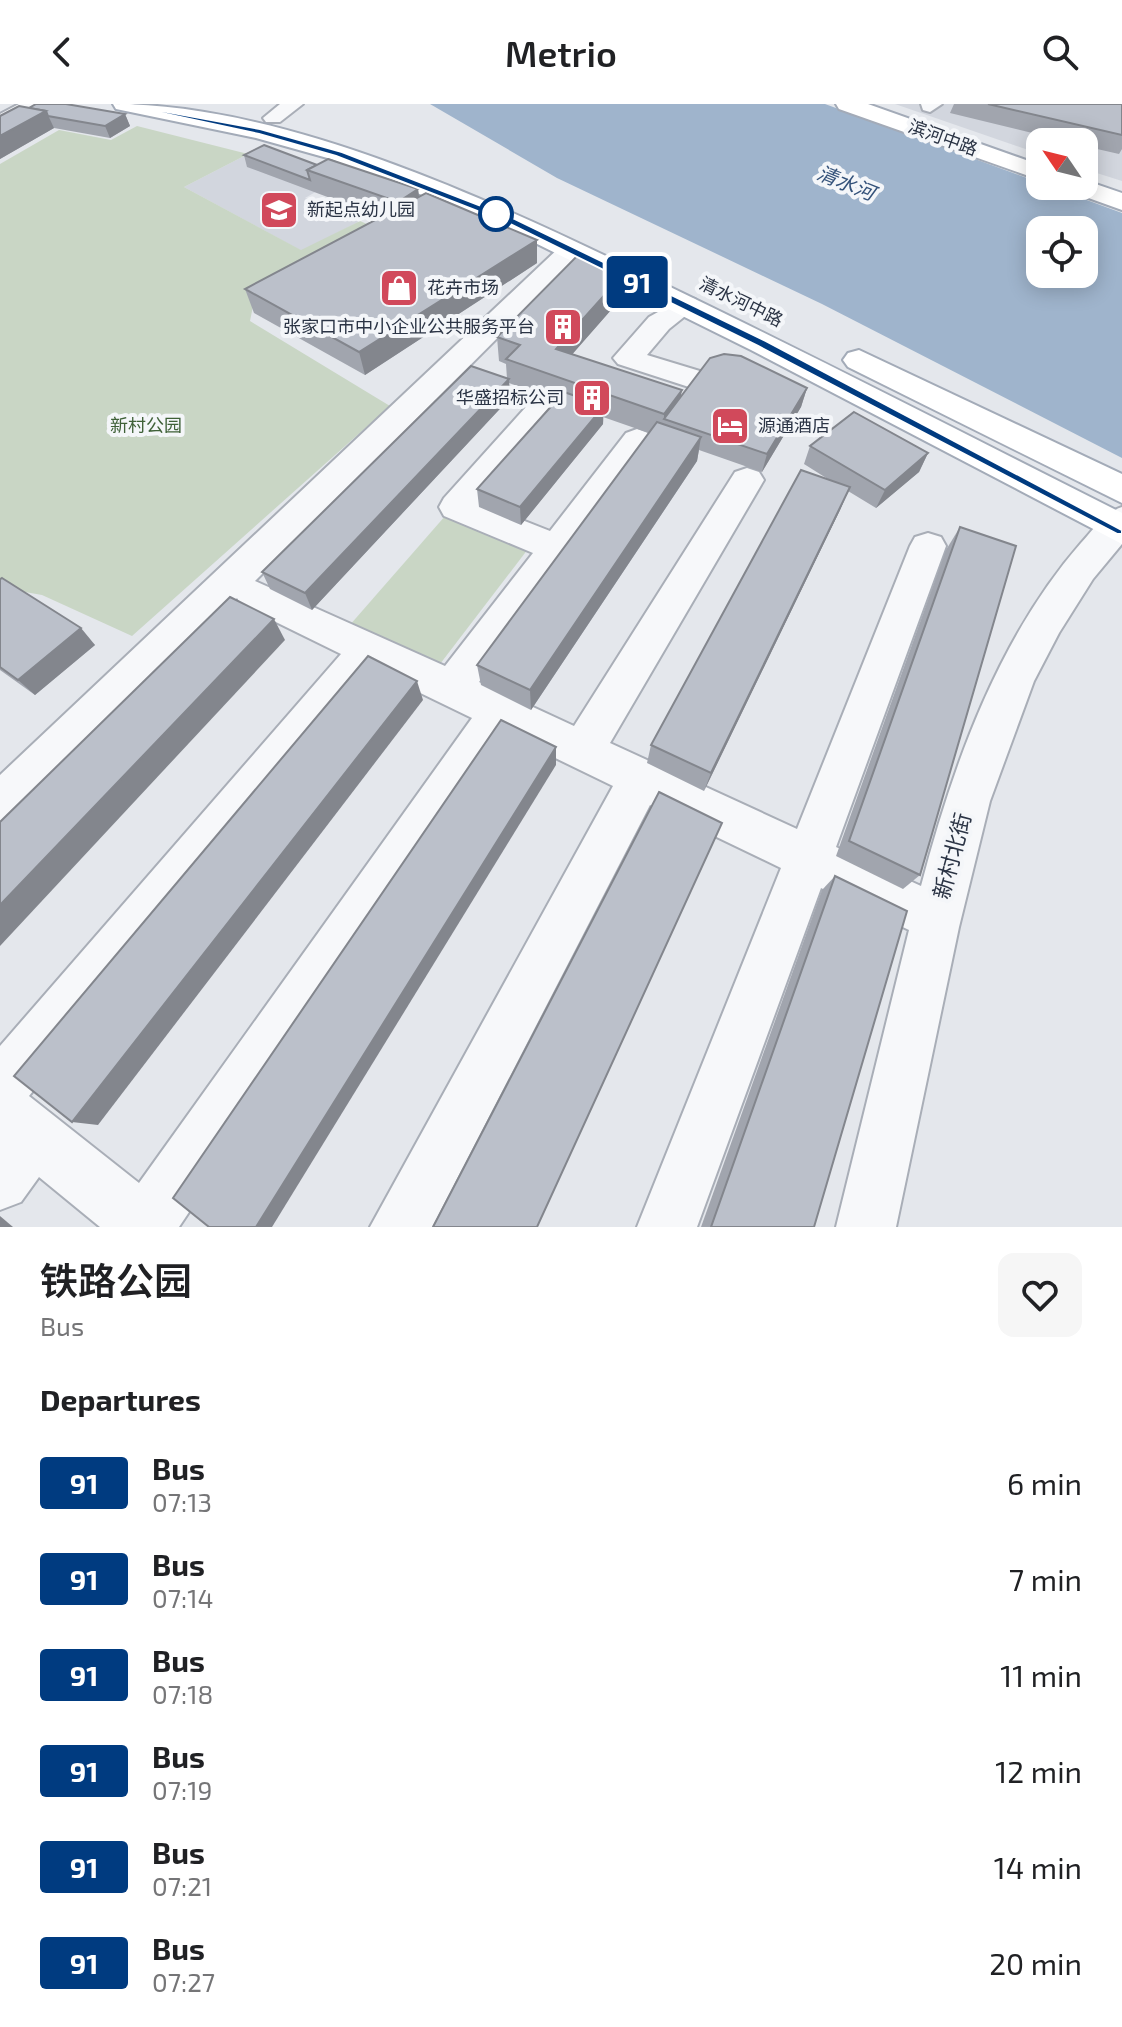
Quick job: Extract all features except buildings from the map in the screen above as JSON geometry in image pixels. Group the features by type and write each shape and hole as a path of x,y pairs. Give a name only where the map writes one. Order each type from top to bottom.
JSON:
{"main road":[{"name":"清水河中路","path":"124,104 260,132 339,154 512,221 1120,517"},
{"name":"清水河中路","path":"210,104 283,111 459,174 542,206 798,330"},
{"name":"滨河中路","path":"847,104 1026,168"},
{"name":"滨河中路","path":"872,104 1026,158"},
{"path":"1098,184 1122,192"},
{"path":"1098,193 1122,202"},
{"path":"840,351 1120,517"}],"street":[{"path":"0,122 34,104"},
{"path":"0,135 22,123"},
{"path":"6,821 571,250"},
{"path":"685,305 659,323 628,358 692,379"},
{"path":"6,821 254,595 468,381"},
{"path":"545,405 456,507 556,548"},
{"path":"452,688 637,440"},
{"path":"583,750 747,480"},
{"name":"新村北街","path":"866,1227 936,918 980,757 1028,655 1068,582 1120,517"},
{"path":"667,1227 928,546"},
{"path":"254,595 936,918"},
{"path":"0,1088 370,649"},
{"path":"0,1181 18,1123 146,1226 501,711"},
{"path":"400,1227 641,778"}],"shaded area":[{"path":"895,104 1122,104 1122,181 1098,173 1098,128 1026,128 1026,149"},
{"name":"新起点幼儿园","path":"248,154 333,182 305,198 360,221 302,251 184,187"}],"green space":[{"name":"新村公园","path":"137,126 248,154 184,187 301,250 360,221 385,232 255,296 250,321 390,406 132,636 42,595 8,589 0,583 0,164 59,130 111,140"},
{"path":"446,515 528,549 437,668 349,626"}],"water":[{"name":"清水河","path":"430,104 825,104 1026,178 1026,200 1087,200 1122,213 1122,458 822,304 557,178"}],"bus line":[{"name":"91","path":"124,104 260,132 339,154 512,221 762,343 1122,530"}],"place":[{"name":"新起点幼儿园","path":"279,210"},
{"name":"花卉市场","path":"399,288"},
{"name":"张家口市中小企业公共服务平台","path":"563,327"},
{"name":"华盛招标公司","path":"592,398"},
{"name":"源通酒店","path":"730,426"}]}
